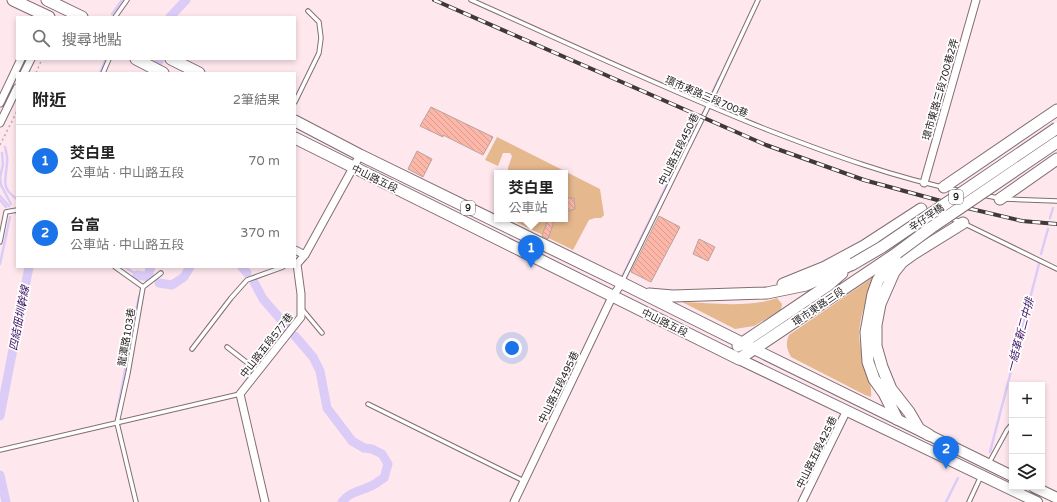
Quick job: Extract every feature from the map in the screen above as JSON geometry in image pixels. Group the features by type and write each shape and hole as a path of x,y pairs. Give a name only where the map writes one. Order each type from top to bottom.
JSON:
{"main road":[{"path":"13,0 46,16"},
{"path":"50,2 80,16"},
{"path":"173,60 197,72"},
{"path":"140,61 162,72"},
{"path":"944,188 1057,110"},
{"name":"中山路五段","path":"296,122 360,155 494,220"},
{"name":"辛仔罕橋","path":"853,264 882,247 1057,128"},
{"name":"中山路五段","path":"296,138 739,359"},
{"name":"辛仔罕橋","path":"897,253 932,227 1057,142"},
{"path":"1000,199 1057,159"},
{"path":"738,294 788,282 825,267 864,246 921,209"},
{"name":"中山路五段","path":"497,222 754,349"},
{"path":"929,435 919,428 909,412 891,389 882,367 876,346 876,325 880,304 894,272 902,262 963,223"},
{"path":"897,253 878,280 873,294 866,332 866,348 868,362 874,379 884,393 897,419"},
{"name":"環市東路三段","path":"739,359 897,253"},
{"path":"642,293 673,296 767,294 806,285 853,264"},
{"name":"環市東路三段","path":"727,353 827,286 853,264"}],"street":[{"name":"環市東路三段700巷2弄","path":"924,183 976,0"},
{"path":"46,16 50,2"},
{"path":"0,103 21,60"},
{"path":"24,72 30,60"},
{"path":"0,123 16,90"},
{"name":"中山路五段577巷","path":"240,394 301,317 301,294 296,265 305,255 360,155"},
{"path":"296,250 305,255"},
{"name":"中山路五段495巷","path":"514,502 612,297 622,283"},
{"name":"中山路五段","path":"754,349 1009,474"},
{"name":"中山路五段","path":"739,359 1037,502"},
{"path":"240,394 265,502"},
{"name":"中山路五段425巷","path":"802,502 847,410"},
{"path":"1040,490 1057,498"}],"lane":[{"path":"116,16 127,0"},
{"name":"環市東路三段700巷","path":"471,0 708,106 818,149 944,188 1000,199 1057,201"},
{"name":"中山路五段450巷","path":"622,283 758,0"},
{"path":"296,100 319,53 321,38 319,22 308,11"},
{"path":"103,72 109,60"},
{"path":"921,209 935,213"},
{"path":"0,242 6,212 16,210"},
{"path":"942,216 963,223 1057,269"},
{"path":"116,268 143,287 161,273"},
{"path":"192,349 231,298 247,280 280,268"},
{"name":"龍潭路103巷","path":"136,502 117,423 128,374 143,287"},
{"path":"302,309 322,333"},
{"path":"226,347 258,371"},
{"path":"0,450 240,394"},
{"path":"368,404 524,481"},
{"path":"988,464 1009,428"},
{"path":"968,502 982,475"}],"path":[{"path":"36,72 42,60"},
{"path":"0,146 16,113"}],"shaded area":[{"path":"497,137 562,170 508,170 512,156 510,153 503,153 498,166 485,160"},
{"path":"568,173 600,189 604,215 601,218 589,220 573,250 516,222 568,222"},
{"path":"875,276 862,313 859,328 860,344 870,382 871,397 791,357 787,344 789,335"},
{"path":"777,298 782,304 781,310 754,326 735,329 682,302 743,304"}],"building":[{"path":"431,107 493,137 483,155 443,135 443,137 420,126"},
{"path":"417,151 432,159 423,177 408,169"},
{"path":"568,198 574,198 575,209 568,211"},
{"path":"659,216 680,227 651,282 631,272"},
{"path":"547,222 554,222 548,239 542,236"},
{"path":"699,239 715,247 708,261 693,254"}],"waterway":[{"path":"112,14 122,0"},
{"path":"171,16 186,0"},
{"path":"100,72 106,60"},
{"path":"153,72 159,60"},
{"path":"709,99 719,78"},
{"path":"622,277 698,121"},
{"path":"5,147 7,159 5,183 8,191 16,198"},
{"path":"0,178 3,164 2,153"},
{"path":"0,178 1,185 11,204"},
{"name":"四結佃圳幹線","path":"0,196 9,206"},
{"name":"四結佃圳幹線","path":"0,200 6,207"},
{"name":"一結革新二中排","path":"1050,218 1053,208"},
{"path":"0,264 10,217"},
{"name":"一結革新二中排","path":"1041,254 1048,229"},
{"name":"一結革新二中排","path":"990,452 1039,264"},
{"name":"四結佃圳幹線","path":"0,416 29,268"},
{"path":"126,268 137,275"},
{"path":"149,278 151,268"},
{"path":"159,283 172,285 184,277 189,268"},
{"path":"243,268 247,273"},
{"path":"137,275 148,277"},
{"path":"254,282 263,299 290,330"},
{"path":"116,418 139,296"},
{"path":"295,336 313,357 320,371 327,408 352,441 364,448 372,449 382,454 388,464 384,478 373,485 352,493 342,502"},
{"name":"四結佃圳幹線","path":"0,475 6,502"},
{"path":"946,502 958,478"}],"railway":[{"path":"434,0 766,145 864,180 963,207 1022,221 1057,224"}],"place":[{"name":"茭白里","path":"531,268"},
{"name":"台富","path":"946,469"}]}
